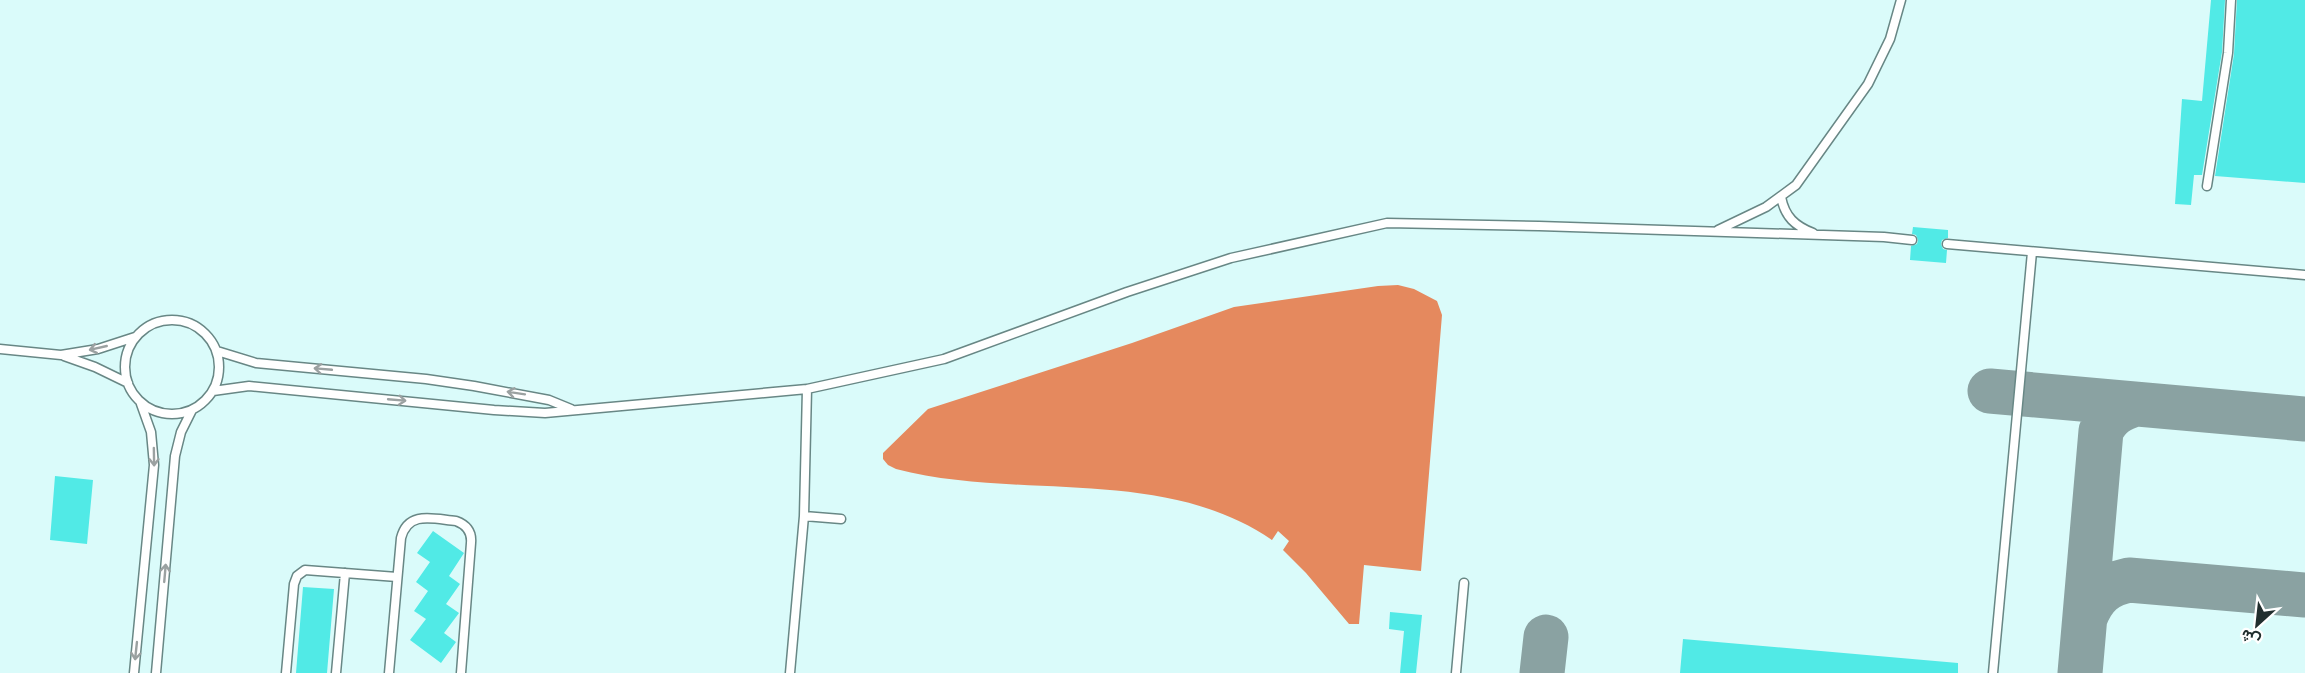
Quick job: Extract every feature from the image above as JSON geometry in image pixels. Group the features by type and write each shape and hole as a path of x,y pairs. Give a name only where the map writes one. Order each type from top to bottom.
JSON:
{"lane":[{"path":"1715,232 1749,216 1796,185 1868,84 1890,39 1901,0"},
{"path":"2207,186 2228,53 2230,0"},
{"path":"1781,197 1782,205 1791,220 1803,229 1819,235"},
{"path":"213,391 249,386 520,413 545,413 807,389 944,359 1127,292 1231,258 1387,223 1819,235 1912,240"},
{"path":"1947,243 2305,275"},
{"path":"1993,673 2032,252"},
{"path":"61,355 98,349 135,337 150,325 170,320 180,320 198,327 213,342 217,351 220,372 213,391 200,405 183,413 164,413 147,407 140,401"},
{"path":"134,673 154,465 151,432 140,401 128,383 125,364 126,355 135,337"},
{"path":"0,349 61,355 95,367 128,383"},
{"path":"217,351 256,363 466,384 549,400 572,409"},
{"path":"790,673 804,516 807,389"},
{"path":"156,673 175,456 181,432 192,410"},
{"path":"804,516 841,519"},
{"path":"389,673 403,531 412,520 418,517 456,521 462,523 470,532 461,673"},
{"path":"286,673 294,584 297,576 305,570 397,577"},
{"path":"336,673 345,573"},
{"path":"1456,673 1464,583"}],"shaded area":[{"path":"1398,285 1414,289 1437,301 1442,315 1421,571 1364,565 1359,624 1349,624 1306,573 1283,550 1289,541 1278,531 1272,540 1230,517 1184,502 1137,493 943,478 896,469 883,459 883,453 928,409 1132,343 1234,307"}],"building":[{"path":"2211,0 2225,0 2222,52 2202,175 2194,175 2191,205 2175,204 2182,99 2202,101"},
{"path":"2237,0 2305,0 2305,183 2215,176 2234,54"},
{"path":"1913,227 1948,230 1948,238 1942,240 1941,244 1943,249 1947,250 1946,263 1910,260 1911,246 1917,244 1918,240 1916,235 1912,234"},
{"path":"55,476 93,480 87,544 50,540"},
{"path":"433,531 464,553 449,576 460,584 446,604 459,613 444,633 456,642 441,663 410,640 426,619 414,611 428,591 416,582 430,562 417,553"},
{"path":"303,587 334,589 327,673 296,673"},
{"path":"1390,612 1422,615 1416,673 1400,673 1404,631 1389,629"},
{"path":"1683,639 1958,663 1958,673 1680,673"}],"taxiway":[{"path":"1990,391 2305,419"},
{"path":"2080,673 2101,431 2115,413 2136,404"},
{"path":"2085,618 2092,603 2102,592 2129,580 2305,595"},
{"path":"1542,673 1546,637"}]}
